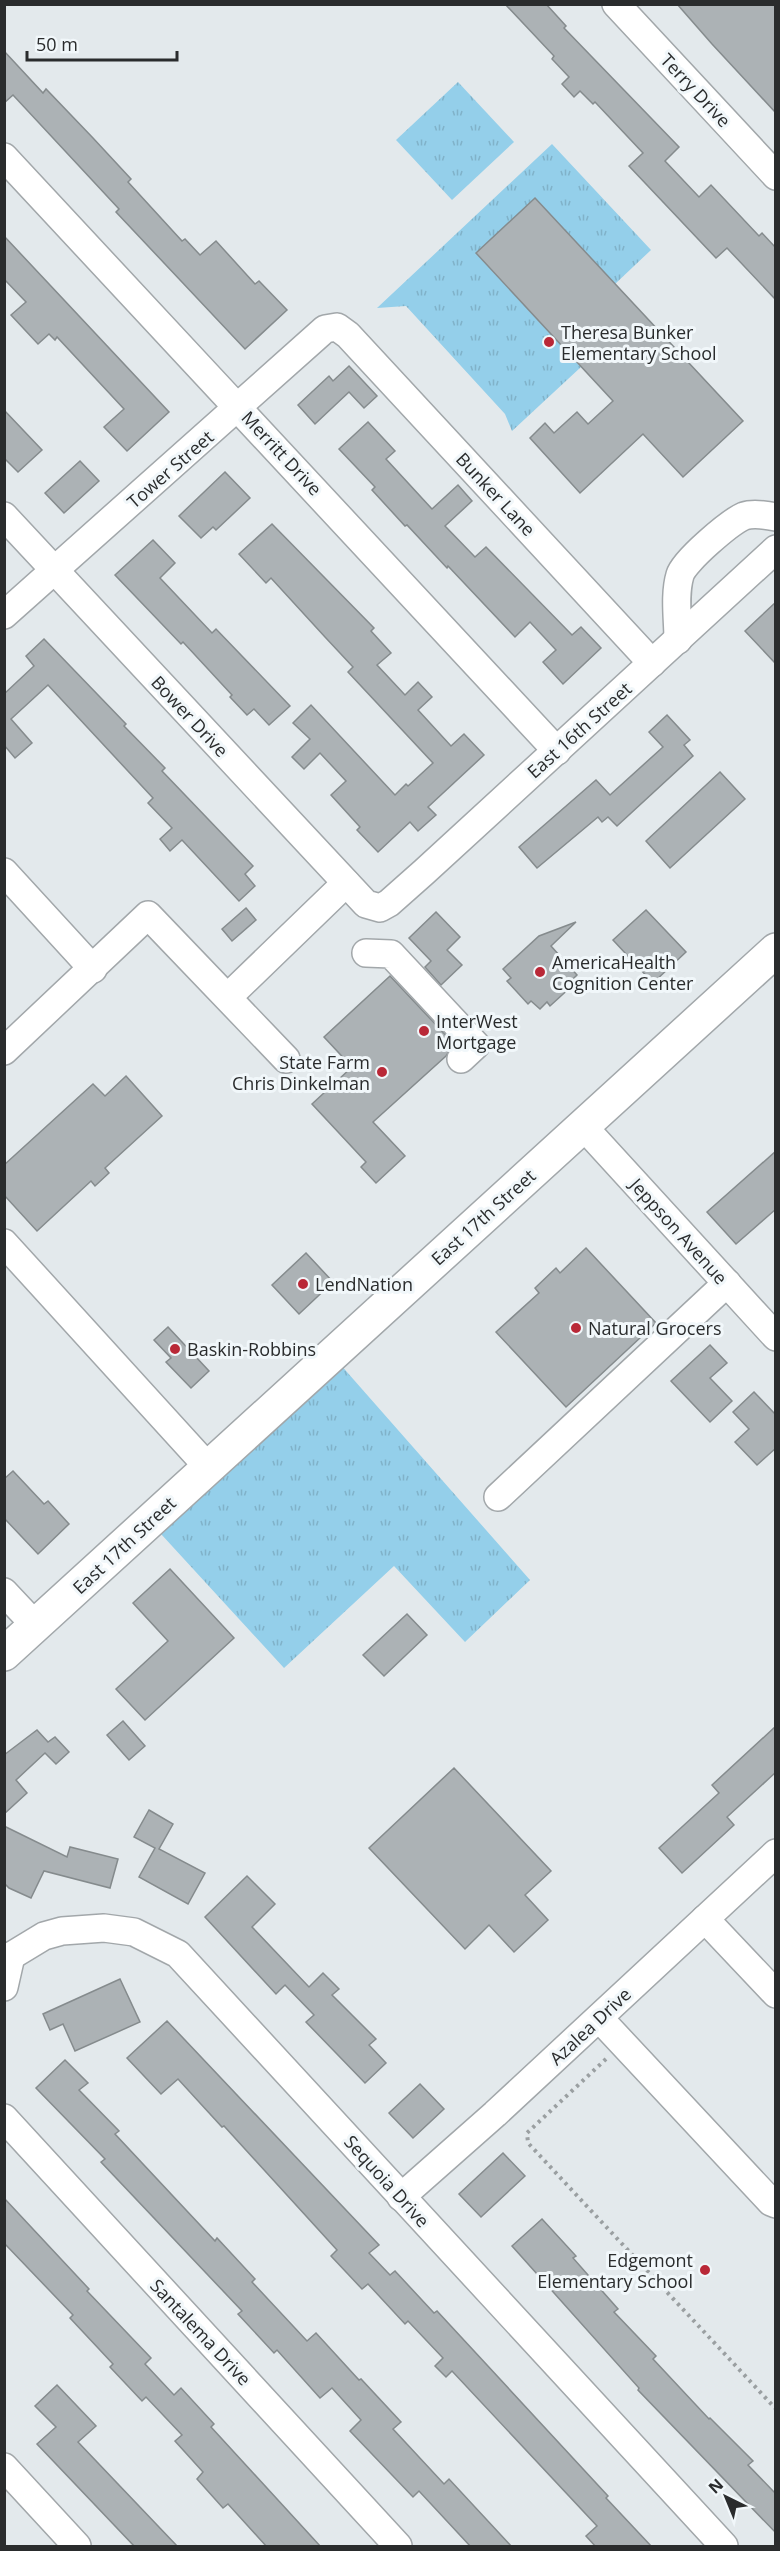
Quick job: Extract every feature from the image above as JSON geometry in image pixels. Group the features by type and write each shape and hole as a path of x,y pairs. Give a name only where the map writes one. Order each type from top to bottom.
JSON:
{"main road":[{"name":"East 17th Street","path":"4,1654 776,950"}],"street":[{"name":"Terry Drive","path":"616,4 776,176"},
{"name":"Merritt Drive","path":"4,157 556,751"},
{"name":"Tower Street","path":"4,615 325,329 337,327"},
{"name":"Bunker Lane","path":"337,327 348,335 652,663"},
{"path":"678,640 678,587 680,575 686,565 746,515 776,517"},
{"name":"Bower Drive","path":"4,516 366,904 380,908"},
{"name":"East 16th Street","path":"380,908 398,896 776,549"},
{"path":"4,872 93,969"},
{"path":"228,997 346,883"},
{"path":"4,1051 148,915 286,1059"},
{"path":"366,953 391,954 476,1045 460,1059"},
{"name":"Jeppson Avenue","path":"583,1126 776,1337"},
{"path":"4,1243 208,1467"},
{"path":"498,1497 727,1283"},
{"path":"4,1592 36,1626"},
{"name":"Azalea Drive","path":"401,2197 495,2114 776,1853"},
{"path":"705,1919 776,1994"},
{"name":"Sequoia Drive","path":"8,1953 44,1936 62,1931 104,1928 134,1932 163,1944 178,1954 724,2547"},
{"path":"4,1987 8,1953"},
{"path":"599,2018 764,2195 776,2204"},
{"name":"Santalema Drive","path":"4,2118 398,2547"},
{"path":"4,2467 76,2547"}],"path":[{"path":"608,2057 527,2133 528,2144 776,2409"}],"green space":[{"path":"458,82 514,142 452,200 396,140"},
{"path":"552,144 651,250 615,284 535,198 476,253 581,367 512,431 505,414 406,306 377,308"},
{"path":"332,1355 530,1580 465,1642 394,1566 284,1668 150,1522"}],"building":[{"path":"505,4 546,4 566,26 564,28 679,147 665,161 699,197 711,185 759,236 762,233 776,248 776,300 727,248 716,258 629,166 643,153 595,102 593,104 580,91 574,97 562,84 569,77 552,59 554,56"},
{"path":"677,4 776,4 776,113 712,44"},
{"path":"4,51 43,93 46,89 93,138 131,179 128,182 182,241 185,239 200,255 216,241 255,284 259,281 287,310 245,349 116,212 119,209 13,95 4,103"},
{"path":"535,198 743,421 683,477 643,434 580,493 530,438 545,423 554,433 577,412 588,424 613,401 476,253"},
{"path":"4,236 169,412 127,451 104,427 124,409 57,337 55,340 49,334 38,344 11,315 26,302 4,279"},
{"path":"349,366 377,396 364,408 349,392 315,424 298,405 329,376 333,381"},
{"path":"4,410 42,450 18,472 4,458"},
{"path":"368,422 395,451 386,459 432,509 458,485 472,501 445,526 475,557 486,547 572,635 581,627 601,648 563,684 543,662 556,650 530,622 515,637 448,566 447,568 407,525 405,526 372,490 375,487 339,449"},
{"path":"80,461 99,481 64,513 45,493"},
{"path":"225,472 250,498 216,530 213,527 201,538 179,516"},
{"path":"272,524 374,628 371,631 391,653 377,665 405,695 418,682 432,697 418,710 451,746 464,734 484,755 428,807 436,815 418,831 410,822 378,852 357,830 360,827 331,795 346,781 320,753 304,769 292,757 310,739 293,723 311,705 395,795 433,763 348,672 353,667 271,578 266,583 239,554"},
{"path":"153,540 175,563 160,578 212,633 216,629 290,706 269,725 254,709 247,715 230,697 232,695 183,642 181,644 115,575"},
{"path":"776,602 776,664 745,631"},
{"path":"44,639 126,724 124,726 165,768 162,771 253,866 245,874 255,886 239,901 182,840 170,851 160,839 172,828 148,803 153,798 48,685 11,719 32,743 15,758 4,745 4,694 34,666 26,656"},
{"path":"667,715 690,740 684,745 693,756 617,826 608,817 602,822 598,817 537,868 519,847 596,780 610,795 663,747 649,732"},
{"path":"720,772 745,799 670,868 646,841"},
{"path":"246,908 256,920 232,941 222,929"},
{"path":"646,910 686,952 653,983 613,940"},
{"path":"436,912 460,937 447,950 462,965 441,985 425,967 431,961 409,938"},
{"name":"AmericaHealth Cognition Center","path":"576,922 551,946 577,975 570,982 573,985 550,1006 547,1002 540,1009 531,1001 528,1004 507,981 511,978 503,969 539,936"},
{"path":"390,976 454,1044 446,1056 373,1122 405,1156 376,1183 361,1167 366,1162 312,1104 352,1067 324,1037"},
{"path":"126,1076 162,1116 105,1168 109,1173 95,1186 91,1181 37,1231 4,1195 4,1165 93,1084 105,1096"},
{"path":"776,1151 776,1209 736,1244 707,1212"},
{"name":"Natural Grocers","path":"586,1248 656,1323 566,1407 496,1332 539,1293 535,1288 556,1268 560,1273"},
{"name":"LendNation","path":"306,1253 333,1282 299,1314 272,1285"},
{"name":"Baskin-Robbins","path":"168,1327 209,1371 191,1388 166,1362 171,1358 154,1340"},
{"path":"710,1345 727,1363 710,1378 732,1401 710,1422 671,1381"},
{"path":"754,1392 776,1415 776,1448 757,1465 735,1442 749,1429 733,1412"},
{"path":"13,1471 44,1504 48,1501 69,1524 38,1554 4,1518 4,1479"},
{"path":"170,1569 234,1638 145,1720 116,1689 168,1641 133,1603"},
{"path":"407,1614 427,1635 384,1676 363,1655"},
{"path":"123,1721 145,1746 129,1760 107,1735"},
{"path":"776,1726 776,1772 727,1817 734,1825 682,1873 659,1848 719,1793 712,1785"},
{"path":"37,1730 48,1742 55,1737 69,1752 56,1764 45,1753 16,1780 27,1793 4,1814 4,1755"},
{"path":"454,1768 551,1871 525,1895 548,1920 514,1952 489,1925 465,1949 369,1848"},
{"path":"149,1810 173,1824 159,1849 205,1873 188,1904 139,1877 155,1848 134,1837"},
{"path":"4,1826 67,1857 70,1847 118,1859 110,1888 44,1871 31,1898 9,1888 4,1883"},
{"path":"247,1876 275,1904 252,1927 309,1987 323,1973 339,1989 332,1995 376,2039 369,2045 386,2063 365,2083 306,2022 314,2015 285,1985 276,1994 205,1917"},
{"path":"120,1979 140,2022 75,2051 63,2024 50,2030 43,2014"},
{"path":"167,2021 379,2245 369,2253 390,2275 395,2271 434,2313 437,2311 608,2496 606,2498 652,2547 596,2547 586,2536 597,2526 452,2371 446,2377 435,2366 443,2358 408,2321 405,2324 368,2284 362,2289 331,2256 337,2250 224,2126 222,2127 178,2079 161,2094 127,2058"},
{"path":"65,2060 88,2083 79,2090 119,2131 115,2134 215,2241 217,2238 255,2279 252,2282 307,2341 316,2333 359,2380 361,2379 401,2422 393,2429 444,2484 449,2479 512,2547 471,2547 419,2491 413,2497 350,2431 361,2420 332,2388 320,2398 277,2350 274,2353 238,2314 242,2311 101,2162 105,2159 36,2088"},
{"path":"420,2084 444,2109 413,2138 389,2113"},
{"path":"503,2153 525,2176 481,2217 459,2194"},
{"path":"4,2198 151,2358 145,2364 174,2395 181,2388 214,2424 211,2427 321,2547 267,2547 228,2504 223,2508 197,2479 203,2472 175,2441 182,2435 146,2397 142,2401 110,2367 113,2364 70,2318 73,2315 4,2243"},
{"path":"542,2219 576,2256 573,2258 618,2309 614,2312 656,2356 653,2359 709,2419 753,2461 748,2465 776,2494 776,2533 638,2390 639,2388 512,2246"},
{"path":"57,2385 96,2426 78,2442 178,2547 135,2547 37,2444 56,2427 35,2406"}],"place":[{"name":"Theresa Bunker Elementary School","path":"549,342"},
{"name":"AmericaHealth Cognition Center","path":"540,972"},
{"name":"InterWest Mortgage","path":"424,1031"},
{"name":"State Farm Chris Dinkelman","path":"382,1072"},
{"name":"LendNation","path":"303,1284"},
{"name":"Natural Grocers","path":"576,1328"},
{"name":"Baskin-Robbins","path":"175,1349"},
{"name":"Edgemont Elementary School","path":"705,2270"}]}
